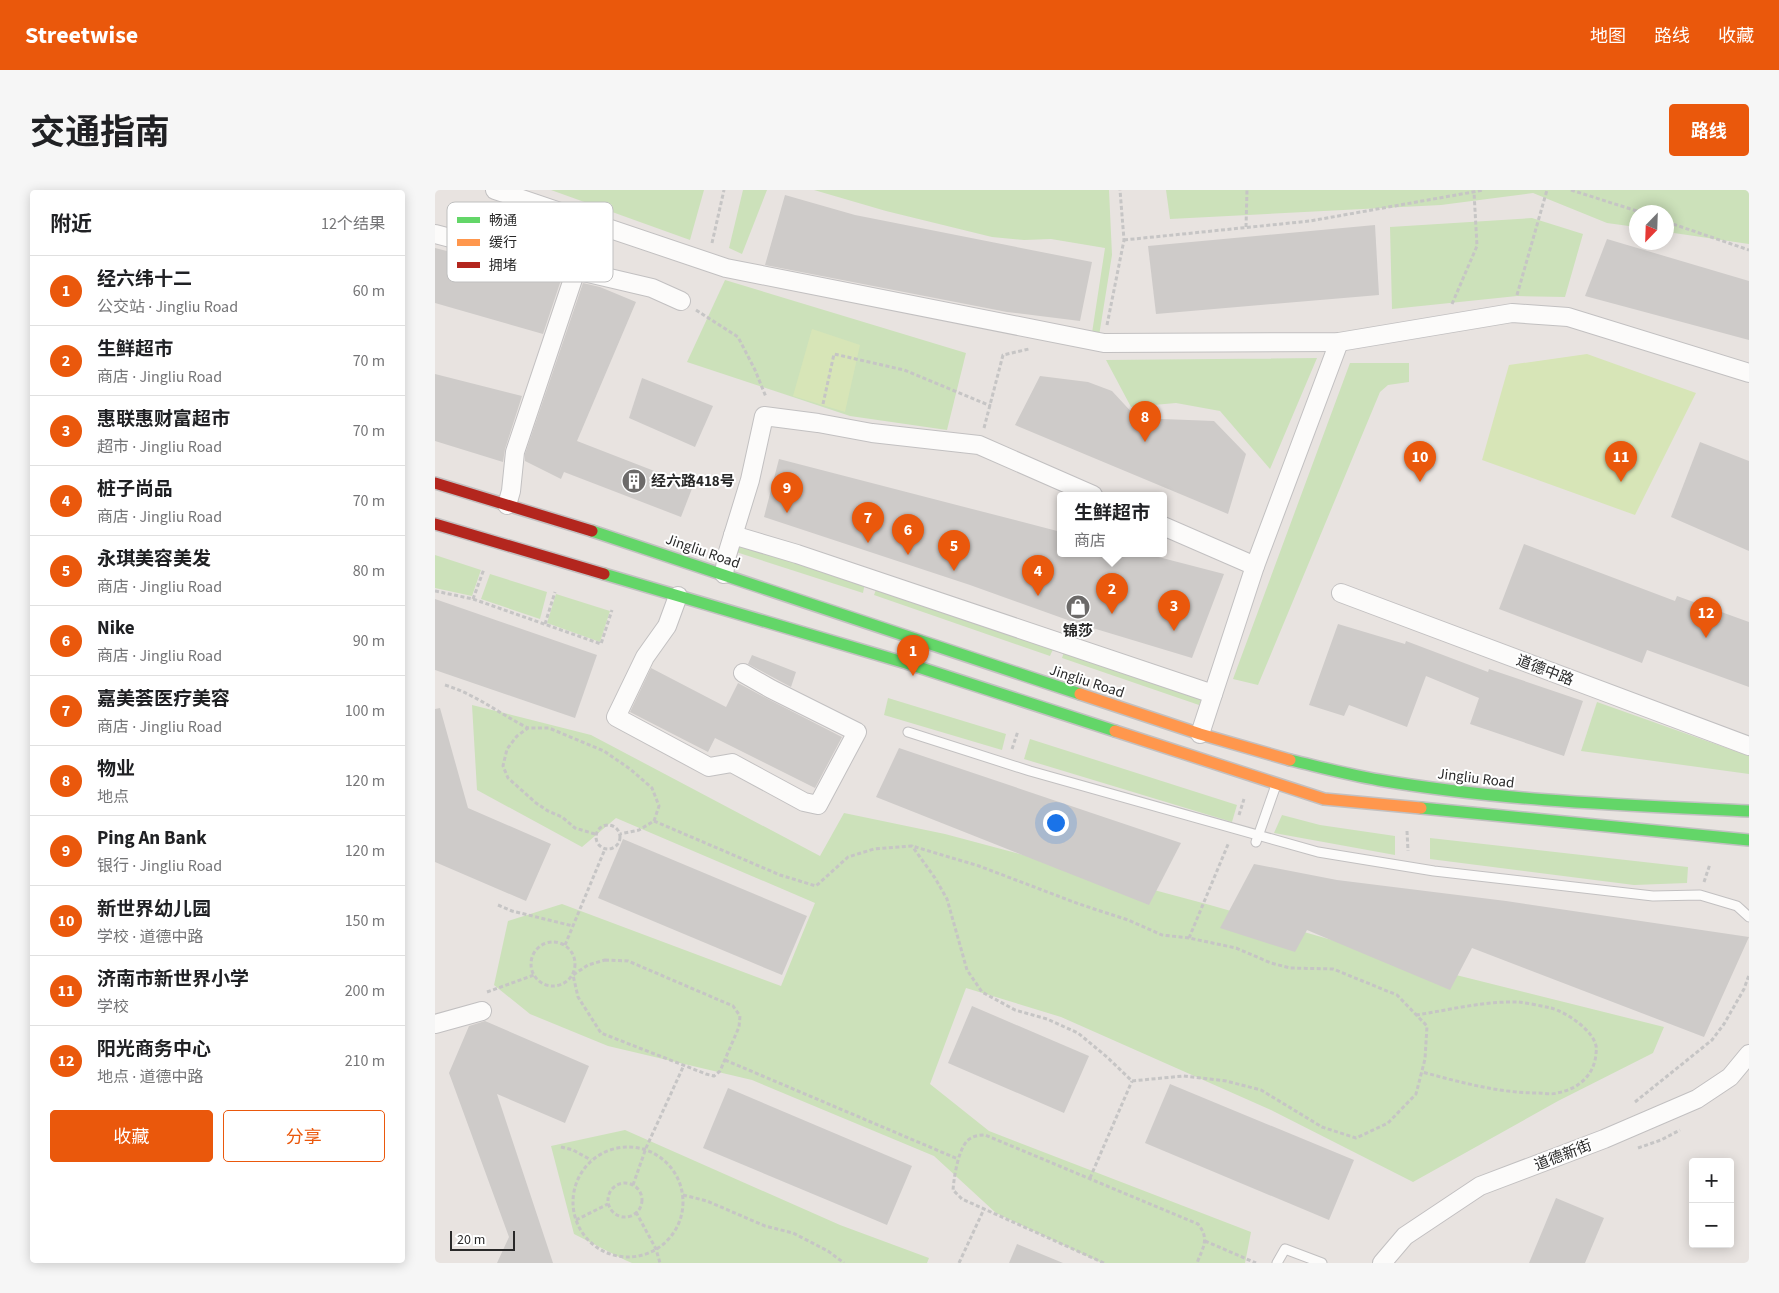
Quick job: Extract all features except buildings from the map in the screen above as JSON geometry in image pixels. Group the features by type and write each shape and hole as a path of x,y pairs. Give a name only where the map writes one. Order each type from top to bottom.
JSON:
{"main road":[{"name":"Jingliu Road","path":"435,483 623,540 1200,734 1285,759 1378,780 1485,795 1584,803 1749,811"},
{"path":"435,524 906,663 1324,799 1749,840"}],"street":[{"path":"495,190 530,202"},
{"path":"613,230 726,268 1104,343 1339,342 1512,313 1567,317 1749,373"},
{"path":"613,279 652,288 681,301"},
{"path":"507,505 513,479 515,452 572,282"},
{"path":"1200,734 1255,566 1339,342"},
{"path":"724,574 727,555 750,480 764,416 881,434 979,445 1086,492"},
{"path":"1167,528 1255,566"},
{"path":"733,535 805,557 1213,694"},
{"name":"道德中路","path":"1341,593 1749,746"},
{"path":"678,596 667,626 645,657 616,717 709,768 732,763 805,802 818,805 857,732 743,673"},
{"path":"435,1024 482,1011"},
{"name":"道德新街","path":"1382,1263 1405,1236 1480,1186 1604,1139 1697,1099 1730,1077 1749,1054"}],"lane":[{"path":"908,732 1030,771 1234,829 1256,839 1317,852 1409,866 1653,896 1700,895 1737,906 1749,916"},
{"path":"1256,839 1276,784"},
{"path":"1277,1263 1285,1250 1322,1263"}],"path":[{"path":"708,262 724,190"},
{"path":"1104,343 1124,240 1120,190"},
{"path":"1247,190 1247,227"},
{"path":"1124,240 1310,221 1484,190"},
{"path":"1512,313 1547,190"},
{"path":"1571,190 1629,208"},
{"path":"1442,326 1477,246 1474,192"},
{"path":"1674,224 1749,250"},
{"path":"681,301 738,337 755,370 775,418"},
{"path":"979,445 991,406 1003,355 1035,348"},
{"path":"818,423 834,354 904,370 991,406"},
{"path":"473,599 484,569"},
{"path":"435,591 473,599 601,644 612,610"},
{"path":"545,624 555,592"},
{"path":"445,685 460,689 491,705 508,718 528,728 549,728 604,750 630,768 652,788 659,806 654,821 639,830 620,834"},
{"path":"528,728 517,736 507,749 503,766 508,778 548,811 562,817 575,828 595,834"},
{"path":"1189,938 1234,829 1244,799"},
{"path":"654,821 780,875 816,886 848,857 874,849 912,846 979,866 1128,920 1162,935 1189,938 1236,948 1271,964 1290,968 1333,969 1397,995 1427,1026 1425,1059 1417,1094 1388,1123 1356,1138 1322,1127 1261,1090 1226,1081 1183,1076 1131,1081"},
{"path":"611,825 617,828 620,834 617,846 605,849 599,846 595,834 599,828 611,825"},
{"path":"1407,830 1409,866"},
{"path":"912,846 935,878 947,900 967,970 981,992 1015,1010 1047,1019 1078,1033 1107,1057 1131,1081"},
{"path":"565,945 605,849"},
{"path":"498,905 512,911 573,926"},
{"path":"565,945 553,942 542,944 534,953 531,964 532,970 542,984 553,987 565,984 573,975 588,965 605,960 629,962 733,1006 740,1016 739,1027 721,1071 714,1076 601,1032 578,997 573,975 576,964 573,953 565,945"},
{"path":"1635,1102 1712,1040 1724,1024 1744,989 1749,975"},
{"path":"1416,1015 1518,1002 1553,1009 1567,1014 1590,1033 1597,1046 1595,1063 1588,1077 1573,1087 1556,1094 1501,1090 1459,1082 1422,1072"},
{"path":"725,1060 959,1159"},
{"path":"633,1185 647,1148 684,1065"},
{"path":"1090,1178 1131,1081"},
{"path":"1105,1263 962,1199 953,1190 959,1159 966,1141 974,1136 985,1135 1199,1224 1205,1232 1205,1241 1197,1263"},
{"path":"627,1146 647,1148 663,1158 676,1173 683,1195 684,1210 677,1228 665,1243 649,1254 630,1258 611,1255 593,1246 581,1231 573,1213 573,1194 579,1175 591,1160 607,1150 627,1146"},
{"path":"561,1147 573,1150 591,1160"},
{"path":"623,1183 633,1185 640,1192 642,1201 639,1210 631,1216 621,1216 613,1212 608,1204 609,1194 615,1186 623,1183"},
{"path":"683,1195 707,1201 765,1226 793,1233 828,1251 844,1263"},
{"path":"576,1220 608,1204"},
{"path":"959,1263 984,1209"},
{"path":"635,1212 656,1249 660,1263"},
{"path":"1205,1241 1256,1263"}],"green space":[{"path":"551,190 704,190 690,240 613,212 613,202 584,202"},
{"path":"743,190 767,190 742,254 729,248"},
{"path":"814,190 1109,190 1112,255 1099,336 1092,333 1105,248 1051,239 1024,240 992,237 886,211"},
{"path":"1166,190 1749,190 1749,244 1674,233 1674,205 1629,205 1629,226 1607,223 1533,193 1441,205 1170,219"},
{"path":"1532,218 1583,234 1565,297 1517,296 1392,309 1390,227"},
{"path":"725,280 966,353 947,430 850,416 687,362"},
{"path":"812,329 860,345 845,412 793,396"},
{"path":"1587,354 1696,393 1635,515 1482,460 1509,365"},
{"path":"1317,358 1270,469 1220,411 1176,403 1131,407 1106,360"},
{"path":"1350,363 1409,363 1409,382 1388,385 1380,392 1258,685 1233,679"},
{"path":"739,541 865,582 863,593 736,552"},
{"path":"435,555 481,570 472,596 435,588"},
{"path":"490,574 547,592 540,619 481,599"},
{"path":"877,587 1054,647 1050,656 874,595"},
{"path":"556,594 610,611 600,642 547,623"},
{"path":"1065,649 1202,697 1199,705 1062,658"},
{"path":"888,698 1006,734 1002,750 884,715"},
{"path":"1597,702 1749,756 1749,774 1581,751"},
{"path":"472,705 591,735 820,856 844,813 945,834 1210,905 1440,971 1664,1027 1653,1053 1558,1101 1413,1182 1271,1110 1061,1017 966,988 930,1084 989,1131 1251,1232 1245,1263 1102,1263 996,1213 934,1156 752,1080 608,1046 530,1014 494,985 508,921 562,904 781,986 815,903 616,818 582,847 477,790"},
{"path":"1030,739 1237,805 1232,822 1024,759"},
{"path":"1282,815 1320,825 1395,836 1395,855 1274,833"},
{"path":"1430,838 1688,867 1687,883 1634,885 1430,859"},
{"path":"625,1130 840,1225 929,1258 927,1263 632,1263 625,1260 574,1234 551,1146"}],"traffic: fast":[{"path":"592,531 1080,694"},
{"path":"604,574 906,663 1115,731"},
{"path":"1290,760 1368,778 1471,793 1656,807 1749,811"},
{"path":"1421,808 1749,840"}],"traffic: slow":[{"path":"1080,694 1200,734 1290,760"},
{"path":"1115,731 1324,799 1421,808"}],"traffic: jam":[{"path":"435,483 592,531"},
{"path":"435,524 604,574"}],"place":[{"name":"物业","path":"1145,442"},
{"name":"经六路418号","path":"634,481"},
{"name":"新世界幼儿园","path":"1420,482"},
{"name":"济南市新世界小学","path":"1621,482"},
{"name":"Ping An Bank","path":"787,513"},
{"name":"嘉美荟医疗美容","path":"868,543"},
{"name":"Nike","path":"908,555"},
{"name":"永琪美容美发","path":"954,571"},
{"name":"桩子尚品","path":"1038,596"},
{"name":"锦莎","path":"1078,607"},
{"name":"生鲜超市","path":"1112,614"},
{"name":"惠联惠财富超市","path":"1174,631"},
{"name":"阳光商务中心","path":"1706,638"},
{"name":"经六纬十二","path":"913,676"}]}
